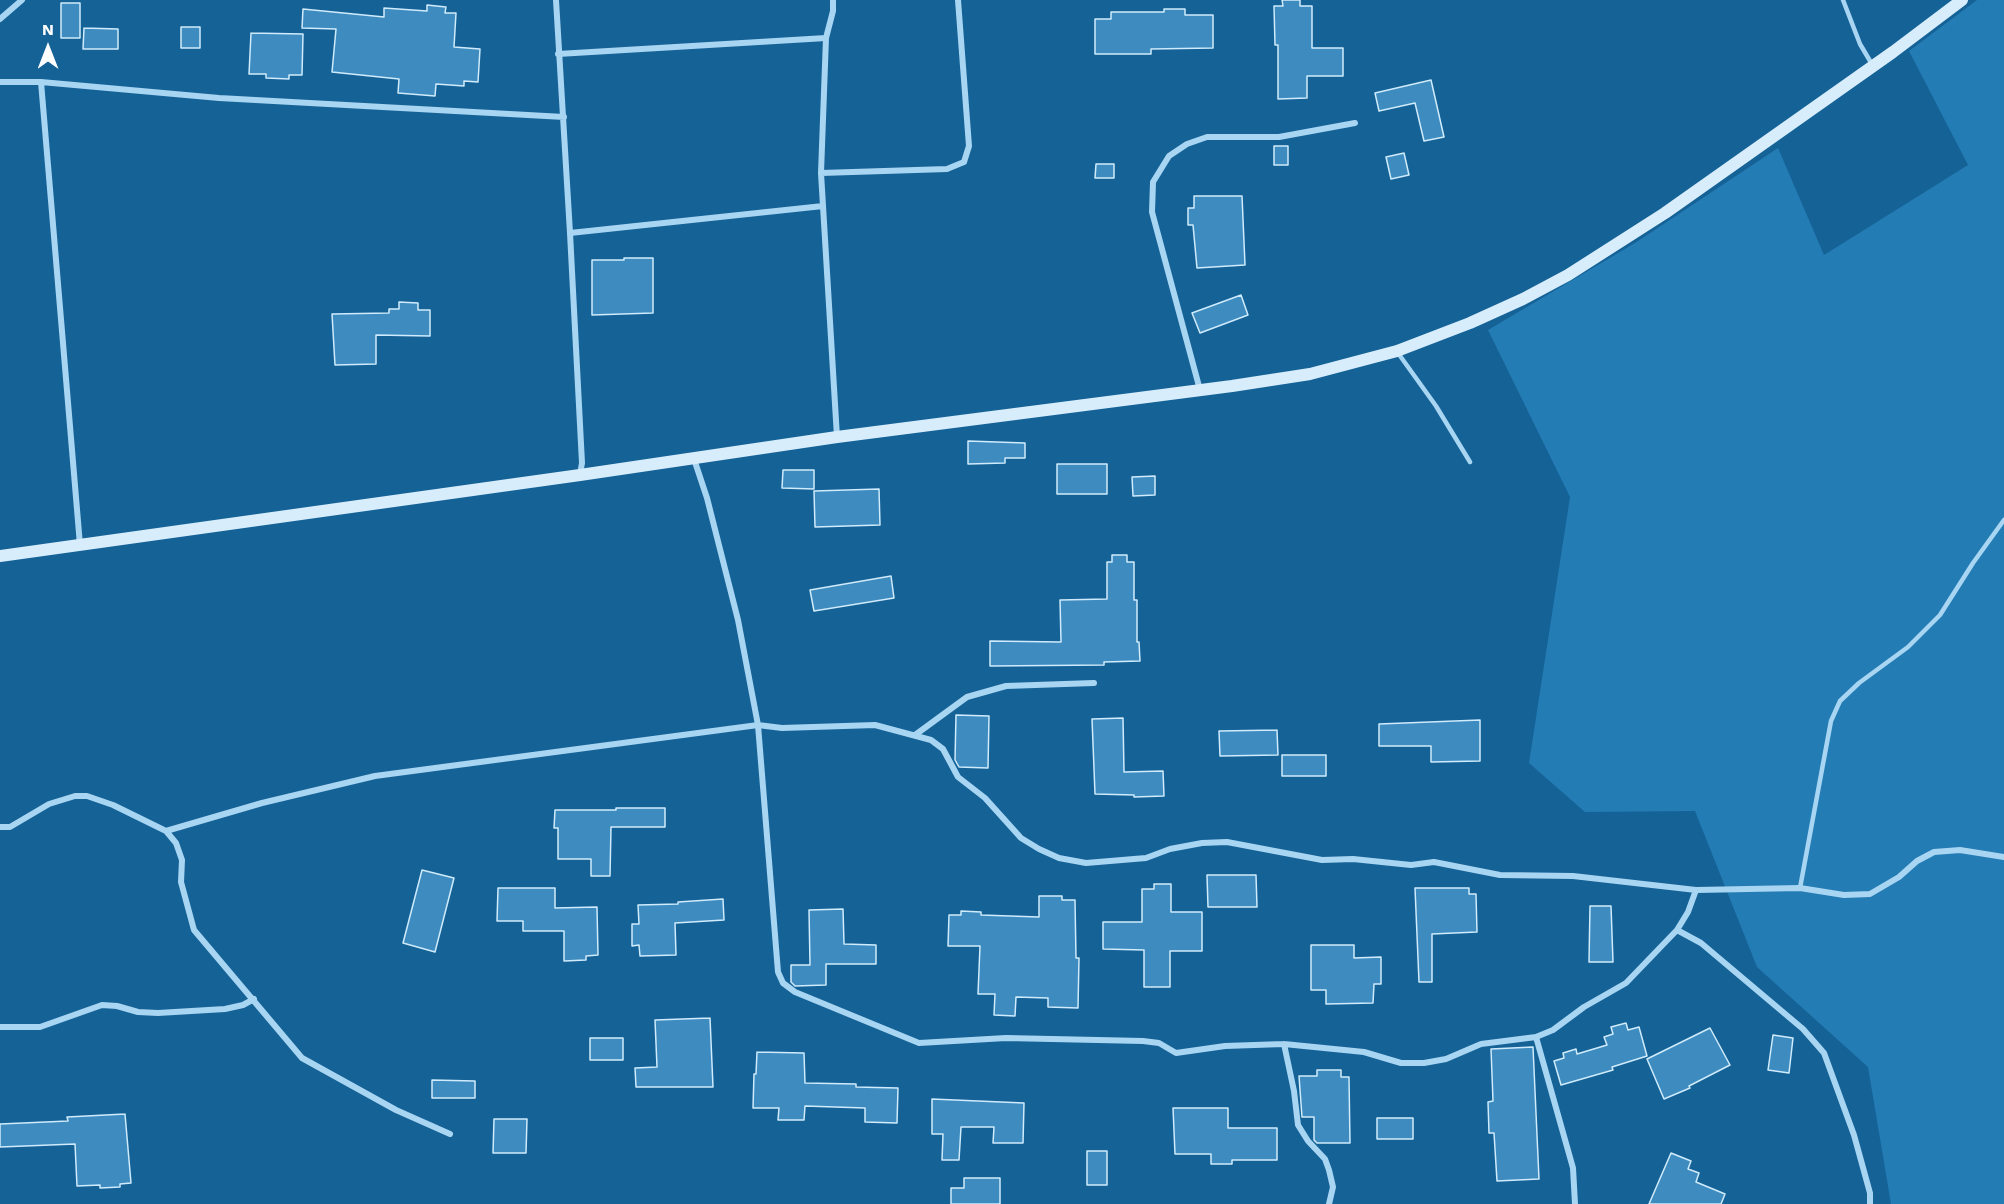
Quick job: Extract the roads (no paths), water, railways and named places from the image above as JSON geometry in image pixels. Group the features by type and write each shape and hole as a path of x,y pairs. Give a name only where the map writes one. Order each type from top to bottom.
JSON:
{"main road":[{"path":"0,556 837,437 1310,374 1397,351 1470,323 1523,299 1568,274 1665,213 1962,0"}],"street":[{"path":"0,19 22,0"},
{"path":"556,0 582,463 580,475"},
{"path":"833,0 833,11 826,38 821,173 837,437"},
{"path":"821,173 947,169 964,162 969,146 958,0"},
{"path":"558,54 826,38"},
{"path":"0,82 41,82 219,98 564,117"},
{"path":"41,82 80,544"},
{"path":"1200,390 1152,212 1154,182 1169,156 1186,144 1207,137 1279,137 1355,123"},
{"path":"570,232 823,206"},
{"path":"694,459 707,498 732,599 758,725 778,972 783,983 795,992 919,1043 1006,1038 1143,1041 1159,1043 1176,1053 1225,1046 1284,1044 1364,1052 1401,1063 1424,1064 1446,1059 1480,1044 1536,1036 1553,1030 1584,1006 1626,983 1677,930 1688,912 1696,890"},
{"path":"915,735 967,697 1006,687 1094,683"},
{"path":"166,831 262,803 375,777 758,725 782,728 875,725 931,740 943,749 958,777 986,798 1021,838 1059,858 1086,863 1146,858 1170,849 1202,843 1227,842 1322,860 1353,859 1411,865 1434,862 1500,875 1573,876 1696,890 1800,888 1844,895 1870,894 1899,876 1917,861 1934,852 1960,850 2004,857"},
{"path":"0,827 10,826 49,804 75,796 87,796 113,805 166,831 176,843 182,860 181,882 194,930 302,1058 396,1110 450,1134"},
{"path":"1677,930 1701,943 1803,1029 1824,1053 1854,1135 1869,1193 1869,1204"},
{"path":"0,1027 40,1027 102,1005 117,1006 138,1012 158,1013 225,1009 243,1005 254,999"},
{"path":"1536,1036 1573,1168 1575,1204"},
{"path":"1284,1044 1294,1091 1298,1125 1308,1141 1325,1159 1329,1170 1333,1186 1329,1204"}],"lane":[{"path":"1843,0 1860,44 1873,66"},
{"path":"1397,351 1436,406 1470,462"},
{"path":"1800,888 1831,721 1839,701 1859,683 1908,647 1940,615 2004,520"}]}
